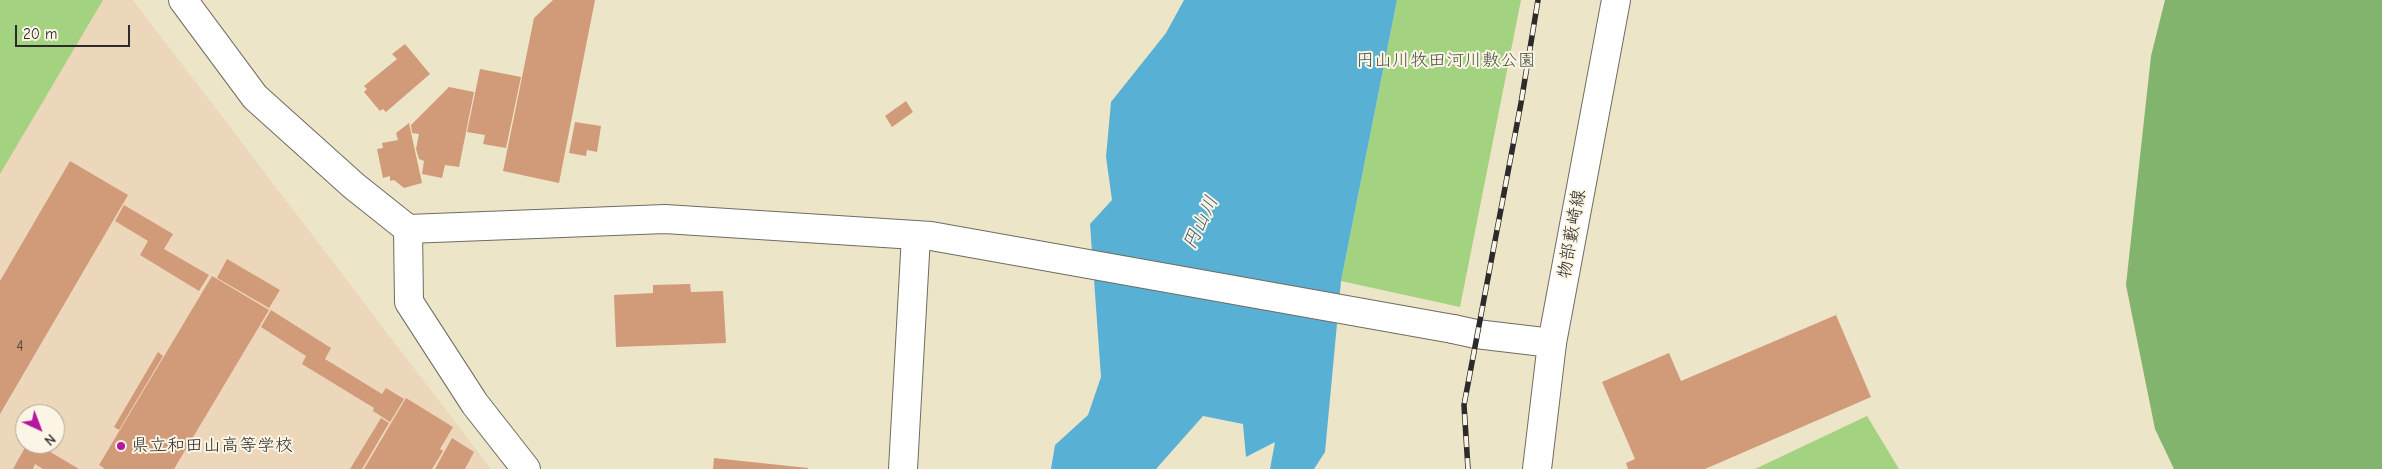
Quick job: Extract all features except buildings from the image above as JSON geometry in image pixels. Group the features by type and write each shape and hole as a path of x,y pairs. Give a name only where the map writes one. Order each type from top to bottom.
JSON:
{"street":[{"path":"183,0 255,97 354,186 408,229 665,218 924,236 1476,334 1552,343"},
{"name":"物部藪崎線","path":"1537,469 1552,343 1616,0"},
{"path":"408,229 410,302 475,404 526,469"},
{"path":"903,469 924,236"}],"shaded area":[{"path":"0,0 133,0 491,469 0,469"}],"green space":[{"path":"0,0 103,0 0,174"},
{"name":"円山川牧田河川敷公園","path":"1397,0 1521,0 1460,307 1341,281"},
{"path":"2165,0 2382,0 2382,469 2174,469 2155,429 2126,285 2151,56"},
{"path":"1867,416 1899,469 1755,469"}],"water":[{"name":"円山川","path":"1184,0 1397,0 1341,281 1325,452 1314,469 1270,469 1275,442 1246,457 1243,424 1203,416 1156,469 1051,469 1055,445 1088,415 1101,377 1090,224 1112,200 1106,157 1111,102 1166,33"}],"railway":[{"path":"1468,469 1464,405 1521,103 1538,0"}],"place":[{"name":"県立和田山高等学校","path":"121,446"}]}
